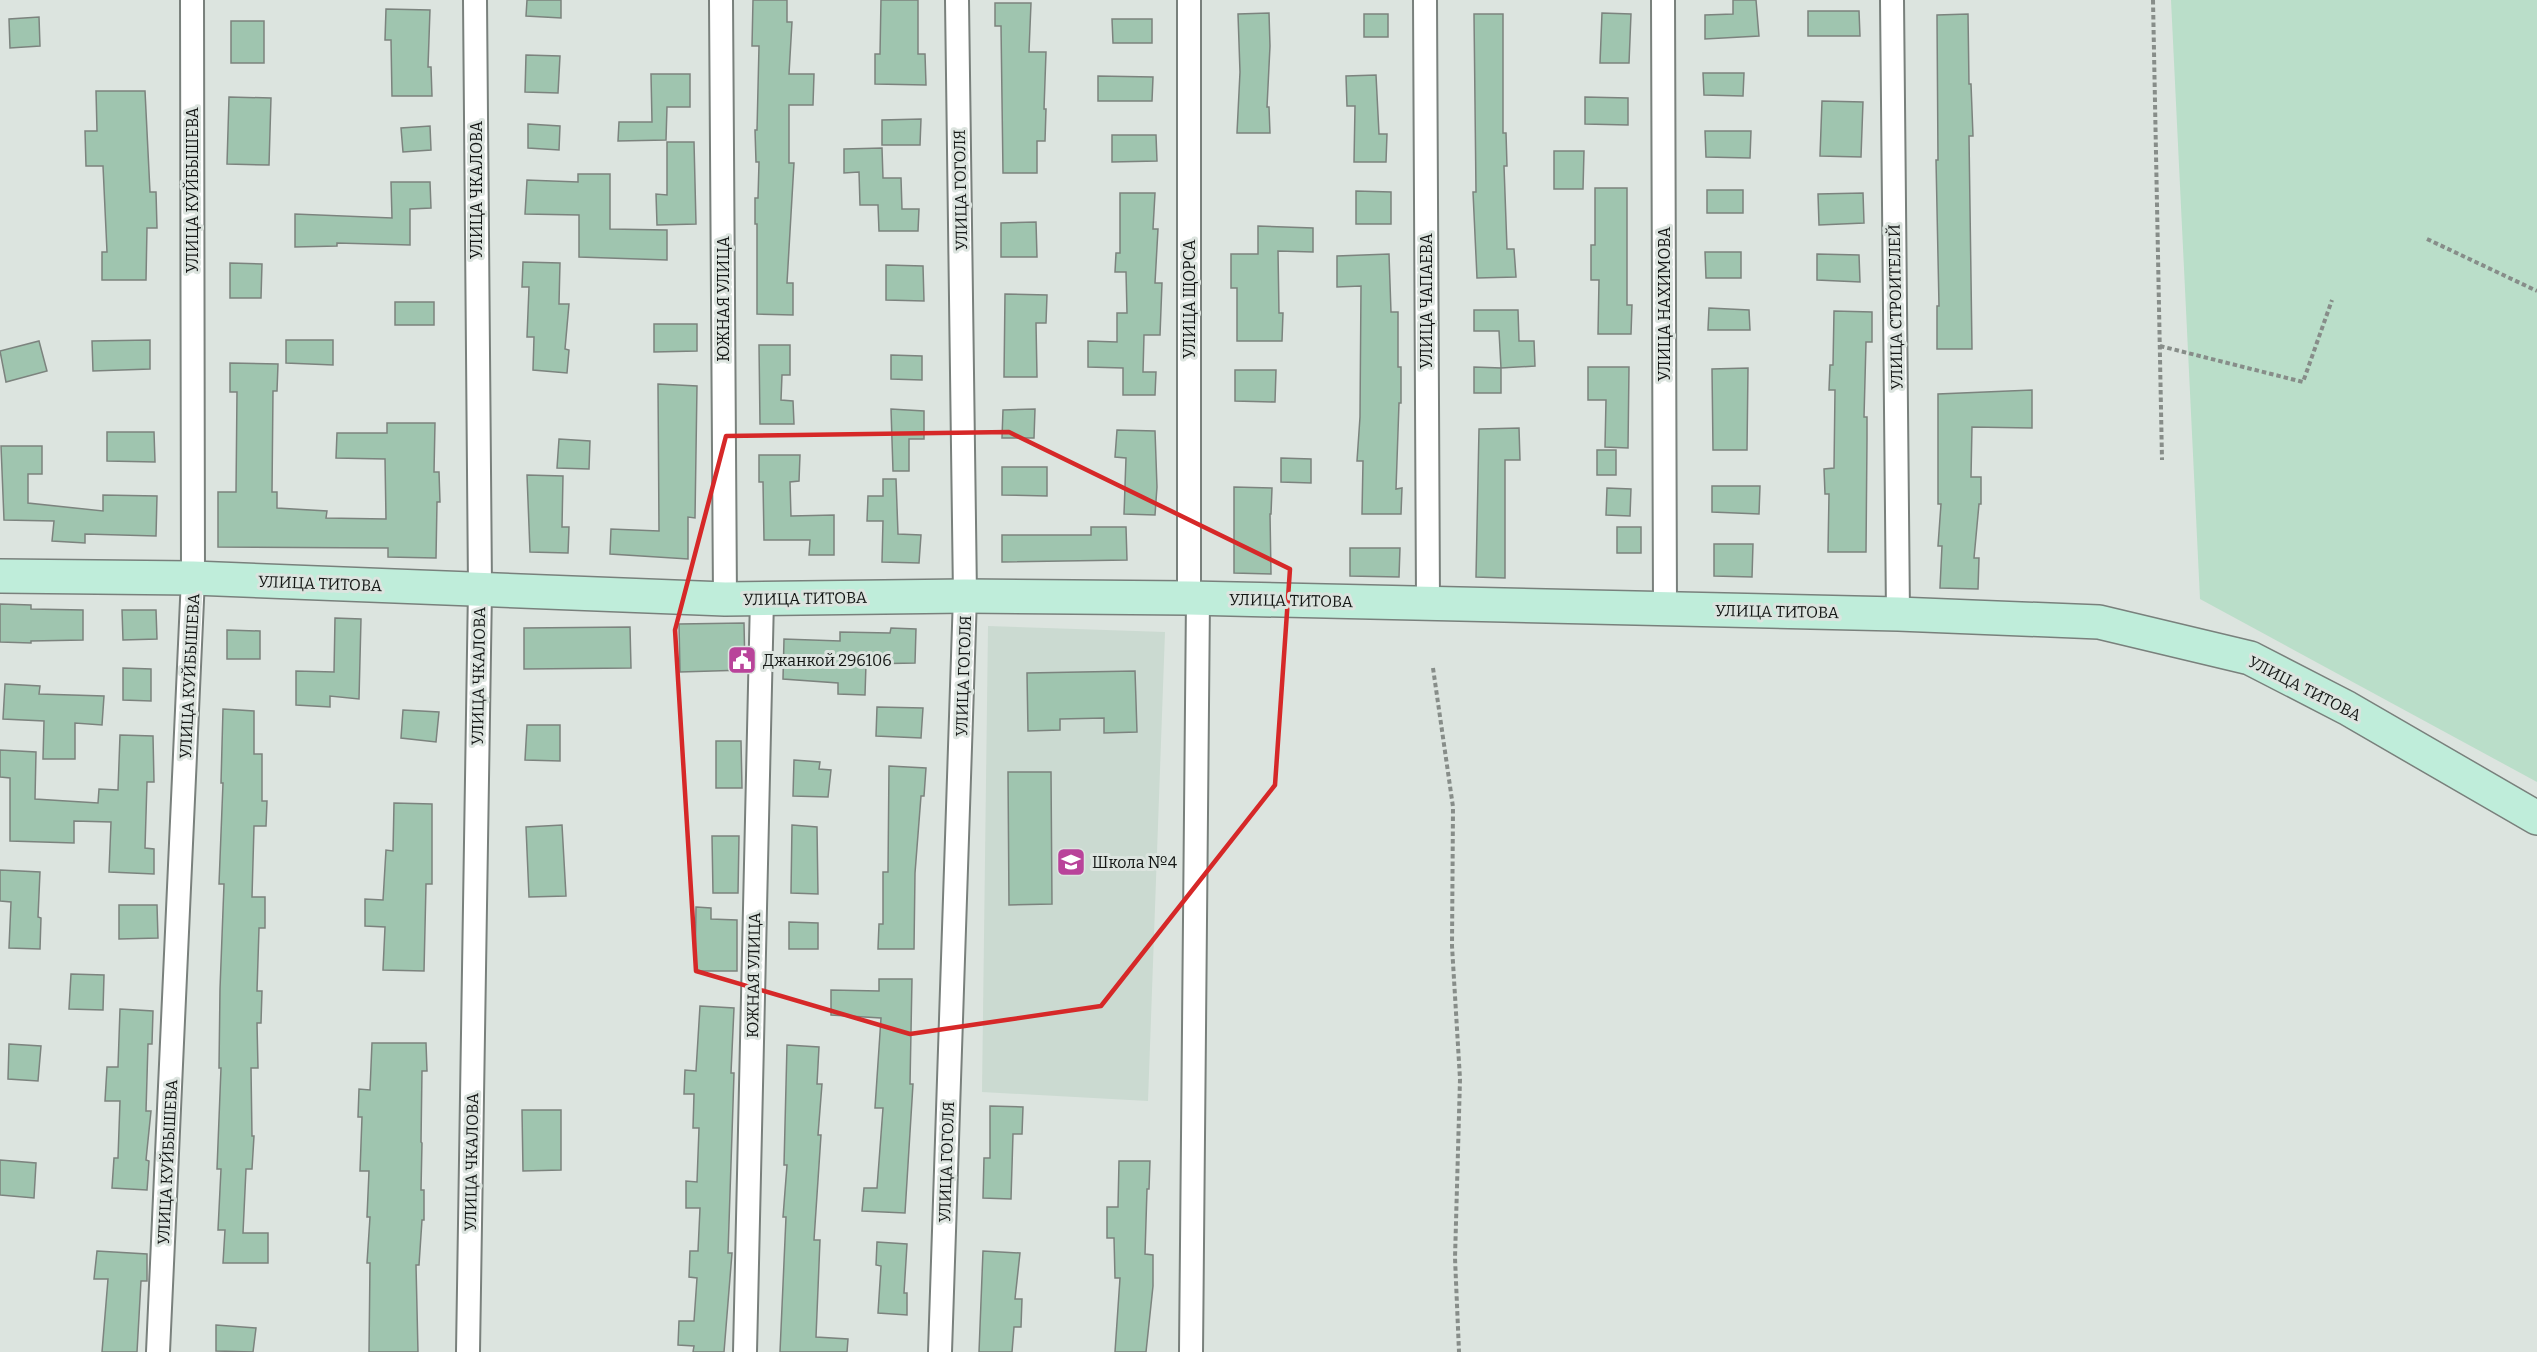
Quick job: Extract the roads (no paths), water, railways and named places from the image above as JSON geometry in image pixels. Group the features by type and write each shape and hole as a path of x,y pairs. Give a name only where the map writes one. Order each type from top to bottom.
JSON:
{"main road":[{"name":"УЛИЦА ТИТОВА","path":"0,576 194,578 725,598 965,596 1428,602 1898,614 2099,622 2250,658 2347,708 2537,818"}],"street":[{"name":"УЛИЦА КУЙБЫШЕВА","path":"158,1352 194,578 192,0"},
{"name":"УЛИЦА ЧКАЛОВА","path":"468,1352 480,588 475,0"},
{"name":"ЮЖНАЯ УЛИЦА","path":"721,0 725,598"},
{"name":"УЛИЦА ГОГОЛЯ","path":"940,1352 965,596 957,0"},
{"name":"УЛИЦА ЩОРСА","path":"1189,0 1193,598 1191,1352"},
{"name":"УЛИЦА ЧАПАЕВА","path":"1425,0 1428,602"},
{"name":"УЛИЦА НАХИМОВА","path":"1663,0 1665,608"},
{"name":"УЛИЦА СТРОИТЕЛЕЙ","path":"1892,0 1898,614"},
{"name":"ЮЖНАЯ УЛИЦА","path":"745,1352 762,598"}],"place":[{"name":"Джанкой 296106","path":"742,660"},
{"name":"Школа №4","path":"1071,862"}]}
